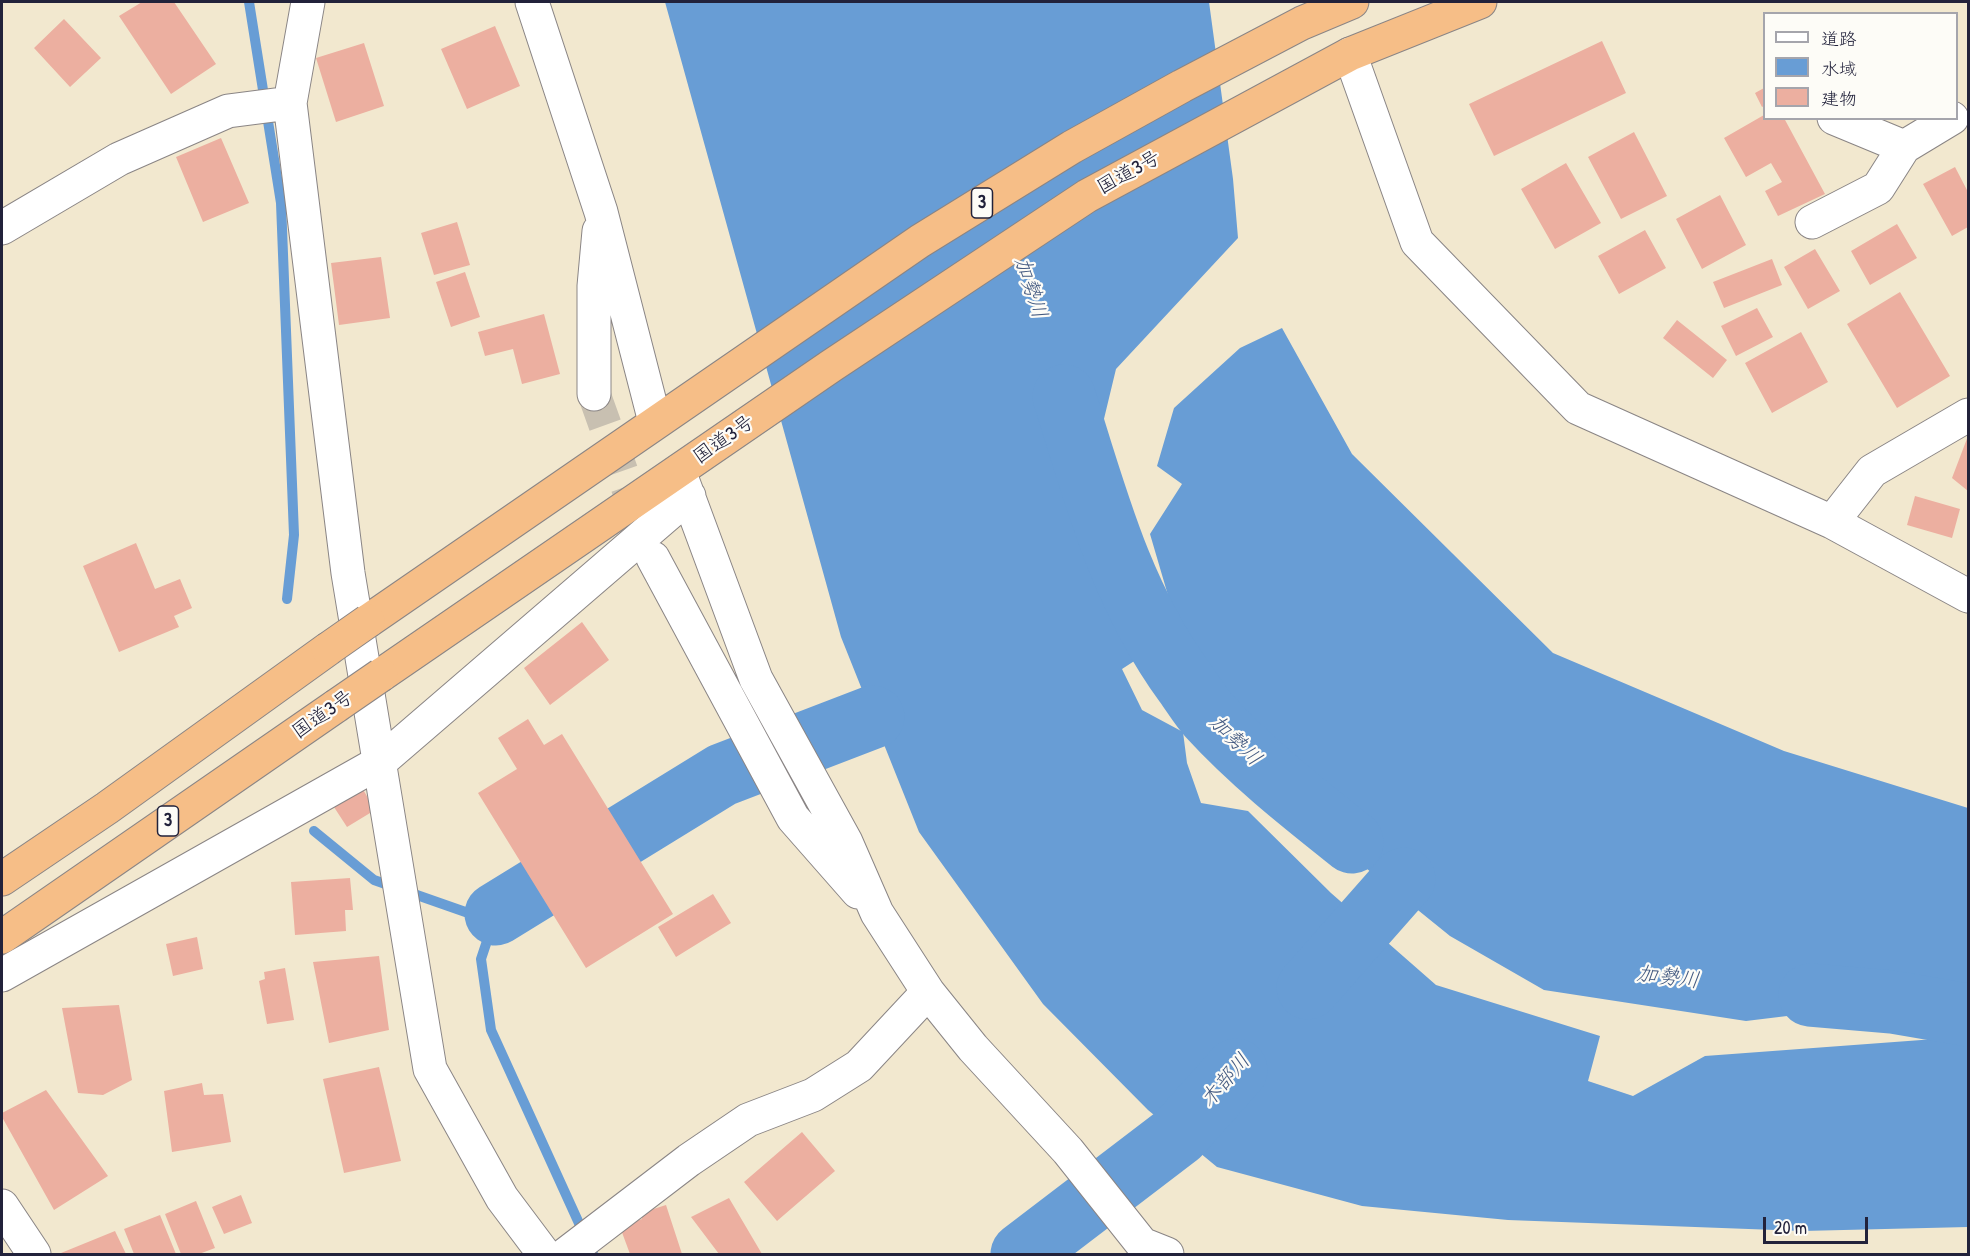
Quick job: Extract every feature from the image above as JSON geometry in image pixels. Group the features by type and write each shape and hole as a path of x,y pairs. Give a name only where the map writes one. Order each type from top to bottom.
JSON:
{"highway":[{"name":"国道3号","path":"2,936 381,675 686,477 947,288 1087,196 1196,136 1323,71 1350,54 1480,2"},
{"name":"3","path":"2,879 107,808 368,621 920,241 1072,147 1327,9"}],"street":[{"path":"308,2 290,104 348,573 430,1069 502,1198 544,1254"},
{"path":"532,2 666,415"},
{"path":"1350,54 1417,242 1578,408 1832,522 1968,596"},
{"path":"2,228 119,159 228,111 290,104"},
{"path":"1839,120 1904,147"},
{"path":"1812,222 1878,188 1904,147 1949,120"},
{"path":"594,394 594,286 601,212"},
{"path":"1832,522 1872,471 1968,415"},
{"path":"2,975 380,762 686,477 756,678 846,842 877,913"},
{"path":"653,558 793,818 877,913 928,992 973,1048 1154,1249"},
{"path":"566,1254 689,1160 748,1120 813,1095 859,1066 928,992"},
{"path":"2,1206 34,1254"}],"water":[{"path":"665,2 1209,2 1233,179 1238,238 1116,369 1083,506 1098,580 1142,656 1122,669 1142,710 1183,732 1187,763 1201,803 1248,811 1331,893 1436,985 1600,1036 1588,1081 1633,1096 1705,1056 1935,1039 1968,1026 1968,1227 1802,1231 1508,1220 1362,1206 1217,1167 1148,1110 1043,1004 919,832 841,637"},
{"path":"1282,328 1352,454 1553,653 1784,751 1968,808 1968,994 1746,1021 1544,990 1450,936 1309,822 1182,643 1150,534 1182,484 1157,466 1174,408 1240,348"}],"building":[{"path":"142,2 174,2 216,64 171,94 119,16"},
{"path":"64,19 101,58 70,87 34,48"},
{"path":"495,26 520,86 467,109 441,49"},
{"path":"1602,41 1626,93 1494,156 1469,104"},
{"path":"364,43 384,106 336,122 316,58"},
{"path":"1763,89 1763,106 1762,107 1755,93"},
{"path":"1763,116 1763,120 1785,120 1825,194 1778,216 1765,191 1782,182 1771,163 1746,177 1724,138"},
{"path":"1634,132 1667,196 1621,219 1588,157"},
{"path":"221,138 249,203 203,222 176,157"},
{"path":"1566,163 1601,223 1555,249 1521,189"},
{"path":"1955,167 1968,192 1968,227 1952,236 1923,184"},
{"path":"1720,195 1746,245 1702,269 1676,219"},
{"path":"457,222 470,265 434,275 421,233"},
{"path":"1897,224 1917,258 1870,285 1851,251"},
{"path":"1645,230 1666,268 1619,294 1598,256"},
{"path":"1815,249 1840,291 1808,309 1784,267"},
{"path":"381,257 390,318 339,325 331,263"},
{"path":"1772,259 1782,285 1724,308 1713,282"},
{"path":"465,272 480,317 451,327 436,282"},
{"path":"1900,292 1950,376 1897,408 1847,324"},
{"path":"1757,308 1773,337 1736,356 1721,326"},
{"path":"544,314 560,374 522,384 513,349 485,356 478,332"},
{"path":"1677,320 1727,360 1713,378 1663,338"},
{"path":"1801,332 1828,382 1772,413 1745,363"},
{"path":"1968,436 1968,491 1952,478"},
{"path":"1915,496 1960,509 1952,538 1907,525"},
{"path":"136,543 155,589 180,579 192,608 174,616 179,627 119,652 83,566"},
{"path":"582,622 609,660 550,705 524,668"},
{"path":"528,719 544,745 562,734 673,914 586,968 478,793 517,769 498,738"},
{"path":"361,786 375,810 347,827 332,804"},
{"path":"350,878 353,910 345,910 346,931 295,935 291,882"},
{"path":"713,894 731,923 676,957 658,927"},
{"path":"197,937 203,969 173,976 166,944"},
{"path":"379,956 389,1030 329,1043 313,962"},
{"path":"285,968 294,1020 267,1024 259,981 265,979 264,972"},
{"path":"119,1005 132,1080 103,1095 78,1093 62,1008"},
{"path":"379,1067 401,1161 344,1173 323,1079"},
{"path":"202,1083 204,1095 223,1094 231,1142 172,1152 164,1091"},
{"path":"46,1090 108,1176 54,1210 2,1117 2,1113"},
{"path":"802,1132 835,1171 777,1221 744,1182"},
{"path":"241,1195 252,1223 224,1234 212,1207"},
{"path":"729,1198 762,1254 719,1254 691,1217"},
{"path":"196,1201 215,1248 199,1254 181,1254 165,1214"},
{"path":"666,1205 682,1254 630,1254 620,1227 642,1219 641,1213"},
{"path":"160,1215 176,1254 134,1254 124,1229"},
{"path":"115,1231 126,1254 61,1253"}],"waterway":[{"path":"249,2 281,203 294,535 287,599"},
{"name":"加勢川","path":"1064,396 1112,545 1163,650 1203,708 1225,733 1278,782 1352,842"},
{"path":"496,914 722,775 873,717"},
{"path":"314,831 374,880 474,915 496,914 481,959 491,1030 593,1254"},
{"name":"木部川","path":"1308,988 1404,879"},
{"name":"加勢川","path":"1810,995 1892,1002 1968,1015"},
{"name":"木部川","path":"1022,1254 1178,1135 1236,1070"}],"tunnel":[{"path":"594,394 642,528"}]}
